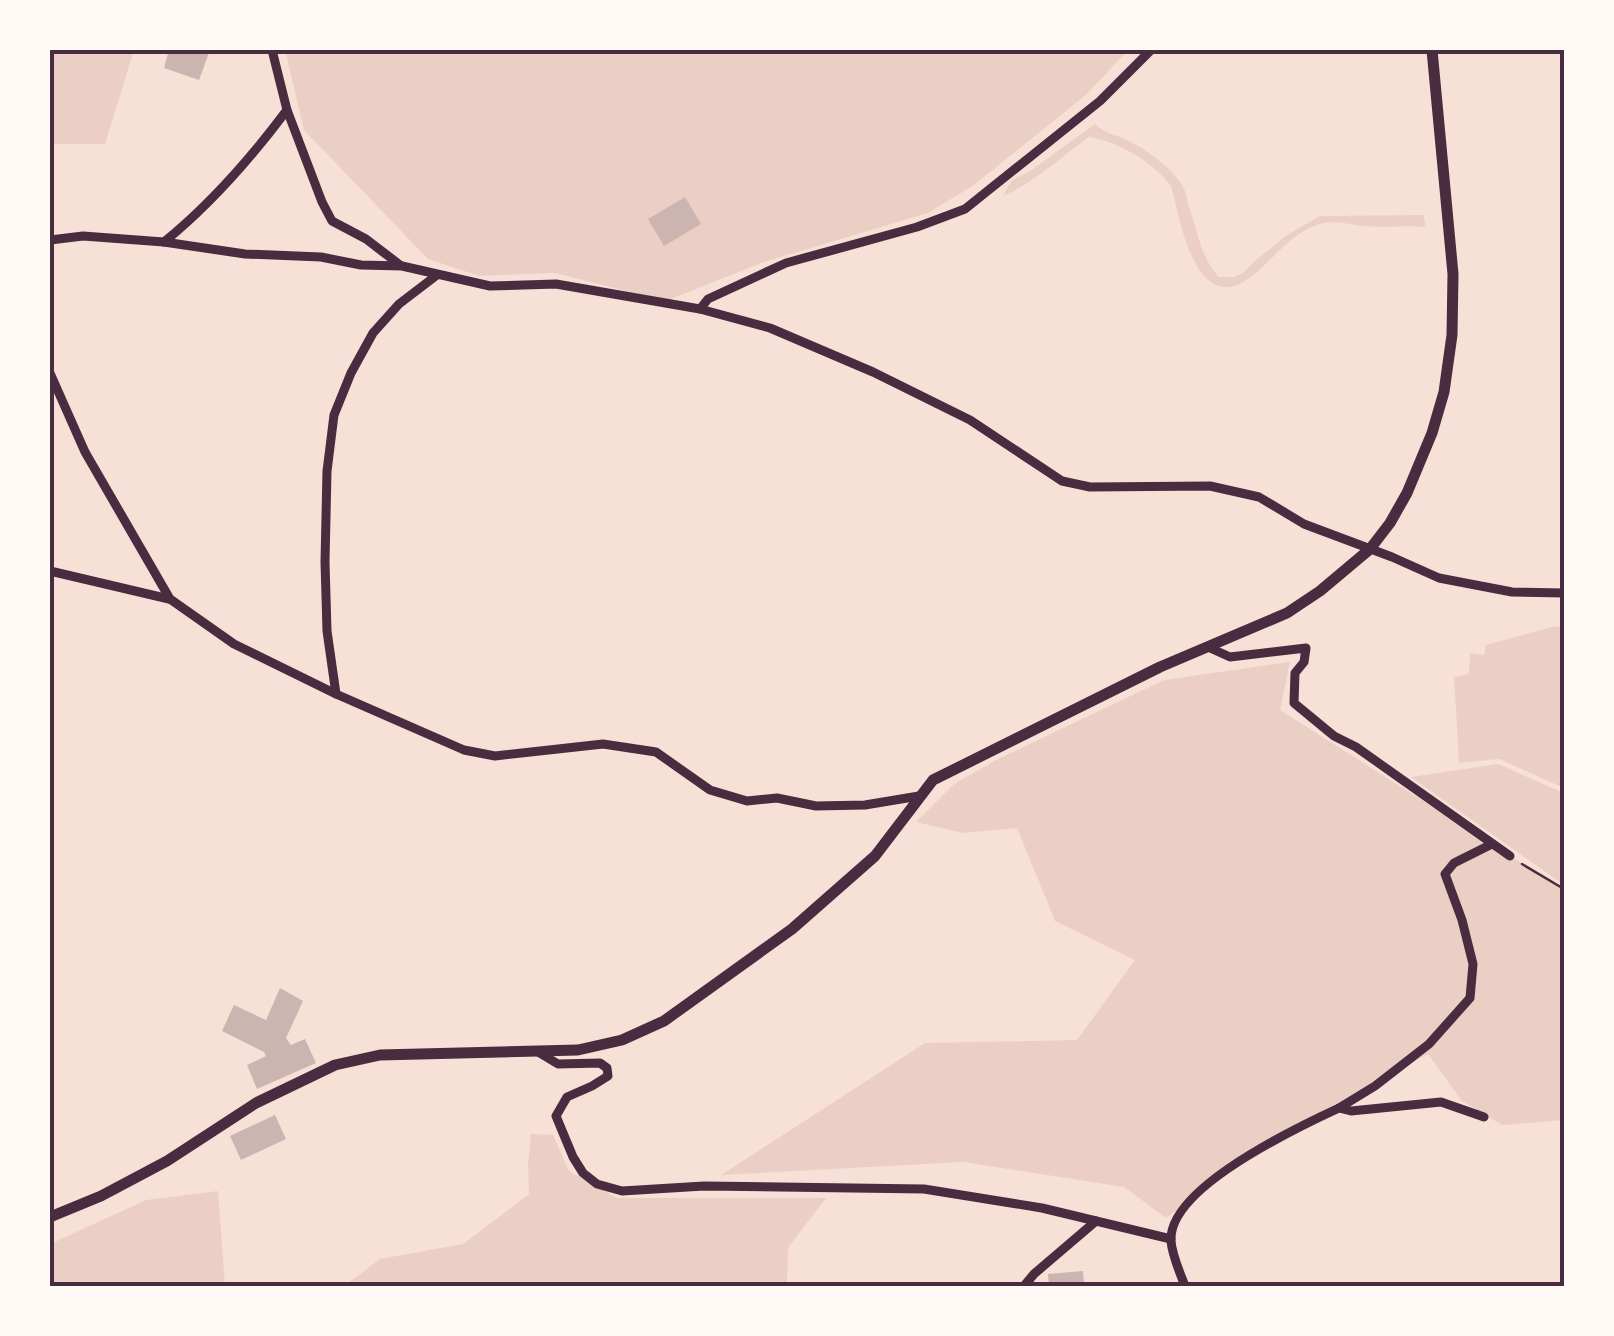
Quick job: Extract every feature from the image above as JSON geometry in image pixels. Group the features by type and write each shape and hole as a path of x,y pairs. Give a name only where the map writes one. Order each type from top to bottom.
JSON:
{"street":[{"path":"272,50 287,110 332,221 402,266"},
{"path":"700,309 708,299 786,263 917,228 965,209 1100,102 1151,50"},
{"path":"50,1218 167,1161 256,1104 334,1065 380,1055 578,1050 622,1040 664,1021 792,929 875,856 932,780 1160,667 1287,613 1320,591 1370,548 1390,523 1432,433 1444,392 1452,335 1453,274 1432,50"},
{"path":"164,242 254,154 287,110"},
{"path":"50,240 83,236 245,254 321,257 361,265 402,266 490,286 556,284 700,309 770,328 873,372 970,420 1062,481 1090,487 1210,486 1259,496 1304,524 1439,578 1512,592 1564,593"},
{"path":"336,694 327,631 325,562 327,471 334,415 350,373 373,333 399,304 437,275"},
{"path":"50,374 85,452 170,599"},
{"path":"50,570 170,599 234,644 464,750 495,756 602,744 656,752 710,790 747,802 777,798 816,806 865,806 919,796"},
{"path":"1208,647 1230,657 1306,648 1304,662 1295,673 1294,703 1334,736 1356,747 1510,856"},
{"path":"1185,1286 1171,1240 1175,1221 1197,1195 1224,1170 1339,1108 1401,1068 1429,1044 1470,998 1473,964 1445,874 1454,863 1492,844"},
{"path":"538,1052 558,1064 600,1063 608,1068 608,1076 566,1097 556,1116 583,1174 597,1184 622,1191 704,1186 924,1189 1042,1208 1171,1240"},
{"path":"1339,1108 1351,1111 1440,1102 1484,1116"},
{"path":"1024,1286 1096,1221"}],"path":[{"path":"1510,856 1564,889"}],"shaded area":[{"path":"50,50 134,50 105,144 50,144"},
{"path":"285,50 1128,50 1087,94 974,185 928,213 764,262 666,301 555,273 479,276 428,259 304,130"},
{"path":"1095,124 1143,149 1178,179 1204,252 1219,277 1235,277 1244,272 1287,235 1320,216 1423,215 1426,227 1323,223 1298,235 1251,277 1232,286 1216,285 1203,275 1193,259 1171,186 1145,161 1112,143 1089,137 1003,196 1012,180"},
{"path":"1564,626 1564,788 1499,759 1459,763 1454,677 1469,674 1470,653 1484,655 1486,645"},
{"path":"1290,662 1280,710 1564,890 1564,1120 1502,1125 1462,1101 1428,1054 1261,1148 1166,1218 1124,1187 963,1162 721,1175 925,1043 1077,1040 1135,960 1055,921 1017,828 963,833 916,822 954,784 1164,680"},
{"path":"1498,764 1564,793 1564,885 1411,777"},
{"path":"531,1134 553,1135 569,1171 617,1198 826,1198 788,1248 787,1286 344,1286 380,1259 463,1244 529,1194"},
{"path":"218,1191 225,1285 50,1286 50,1244 146,1200"}],"building":[{"path":"169,50 210,50 199,80 164,68"},
{"path":"685,197 701,224 664,246 648,219"},
{"path":"280,988 303,1001 286,1038 291,1045 305,1039 316,1063 257,1089 247,1065 266,1056 264,1052 222,1031 234,1005 266,1020"},
{"path":"275,1115 286,1139 241,1160 230,1136"},
{"path":"1083,1271 1084,1286 1049,1286 1048,1274"}]}
